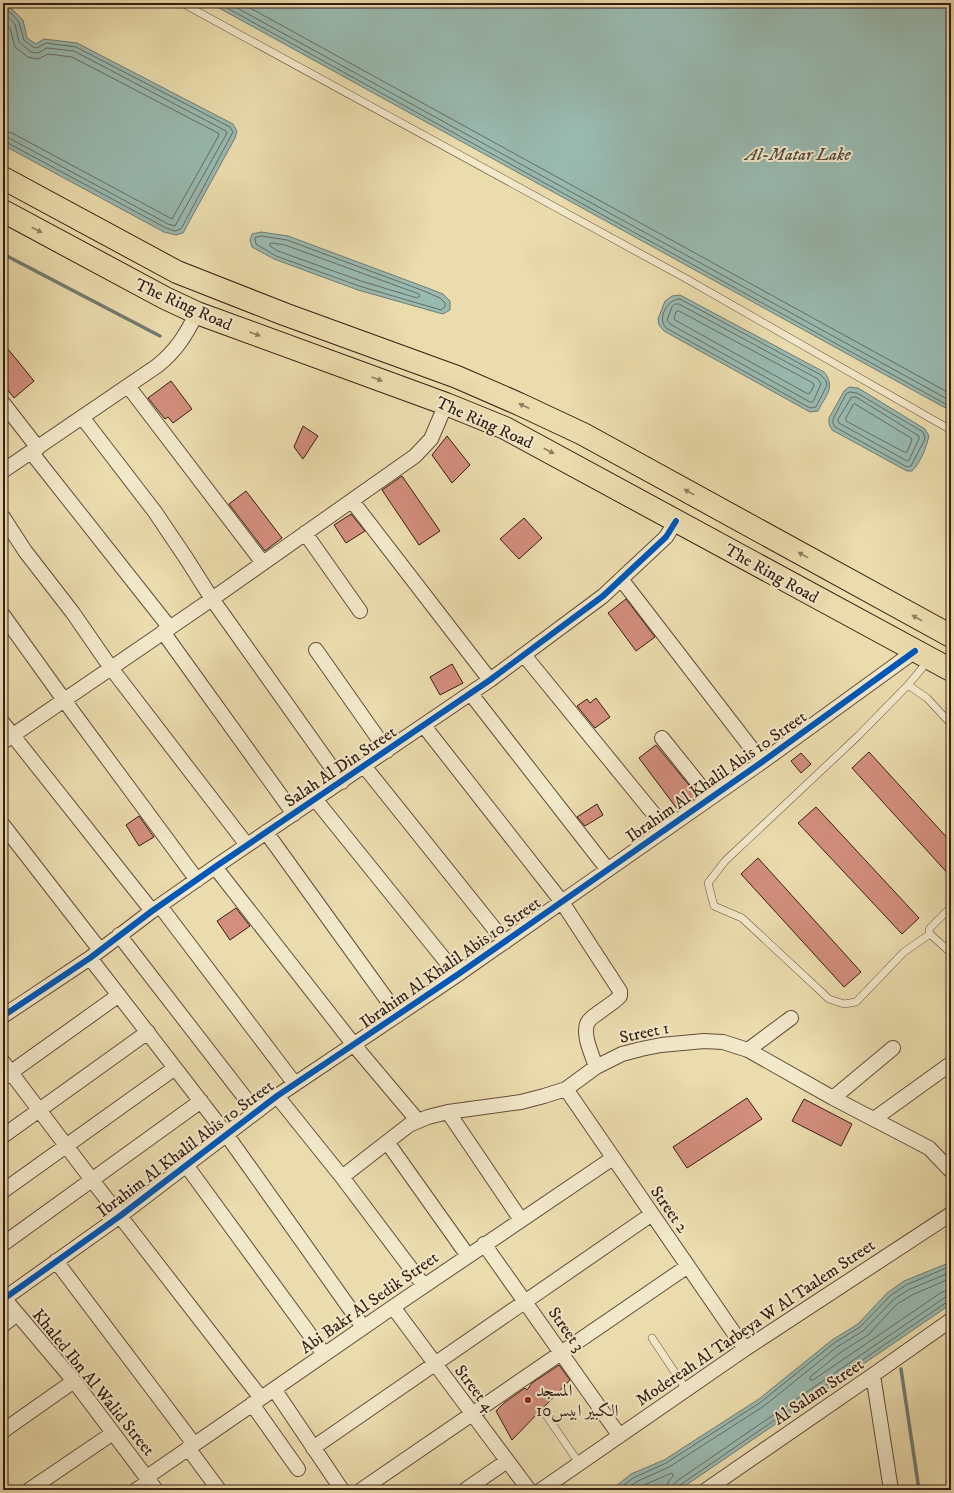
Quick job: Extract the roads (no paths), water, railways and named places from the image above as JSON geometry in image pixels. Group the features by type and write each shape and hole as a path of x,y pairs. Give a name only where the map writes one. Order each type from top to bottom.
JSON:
{"main road":[{"name":"The Ring Road","path":"3,178 178,272 284,314 456,377 583,434 951,636"},
{"name":"The Ring Road","path":"3,211 165,298 197,313 446,404 505,428 951,670"}],"street":[{"path":"3,471 167,358 184,338 197,313"},
{"path":"128,386 263,563"},
{"path":"3,403 34,450 166,630 294,814"},
{"path":"8,739 212,599 415,456 431,439 446,404"},
{"path":"82,418 155,512 212,599 342,782"},
{"path":"352,501 490,680"},
{"path":"3,517 25,552 73,613 111,668 247,845"},
{"name":"Salah Al Din Street","path":"3,1016 95,954 156,908 215,867 471,694 583,612 666,537 676,521"},
{"path":"305,533 360,611"},
{"path":"621,579 762,762"},
{"path":"4,617 197,880"},
{"path":"316,650 387,751"},
{"path":"524,655 666,829"},
{"name":"Ibrahim Al Khalil Abis 10 Street","path":"4,1298 120,1216 277,1096 398,1016 762,762 922,655"},
{"path":"471,694 608,870"},
{"path":"3,723 8,739 156,908 295,1084"},
{"path":"424,726 562,902 620,991 620,996 617,1000 592,1018 588,1023 586,1031 589,1047 596,1066"},
{"path":"662,738 710,798"},
{"path":"364,766 505,942"},
{"path":"315,799 457,975"},
{"path":"3,824 95,954 119,995 226,1134 363,1327"},
{"path":"266,832 398,1016"},
{"path":"215,867 354,1045 418,1121"},
{"path":"119,935 256,1112"},
{"path":"119,995 6,1071 67,1146 256,1401 298,1469"},
{"path":"748,1050 791,1018"},
{"path":"3,1136 40,1111 148,1032"},
{"name":"Street 1","path":"342,1177 387,1142 418,1121 428,1117 448,1112 521,1102 566,1089 596,1066 622,1054 641,1049 704,1041 723,1042 748,1050 833,1098 929,1148 951,1171"},
{"path":"833,1098 893,1048"},
{"path":"874,1119 950,1065"},
{"path":"3,1191 175,1068"},
{"name":"Street 2","path":"566,1089 745,1349"},
{"path":"277,1096 342,1177 424,1286"},
{"path":"3,1244 201,1101"},
{"path":"448,1112 521,1220"},
{"path":"387,1142 468,1256"},
{"name":"Abi Bakr Al Sedik Street","path":"136,1490 151,1483 191,1446 484,1244 613,1158"},
{"path":"186,1165 324,1354"},
{"path":"313,1448 652,1214"},
{"name":"Modereah Al Tarbeya W Al Taalem Street","path":"542,1490 745,1349 951,1214"},
{"name":"Street 3","path":"484,1244 619,1436"},
{"path":"56,1261 191,1446 219,1490"},
{"path":"361,1490 688,1266"},
{"name":"Khaled Ibn Al Walid Street","path":"4,1298 74,1381 151,1483"},
{"name":"Street 4","path":"393,1307 529,1490"},
{"path":"3,1325 17,1314"},
{"name":"Al Salam Street","path":"706,1490 951,1320"},
{"path":"873,1375 891,1490"},
{"path":"3,1431 74,1381"},
{"path":"274,1389 342,1490"},
{"path":"29,1490 113,1433"},
{"path":"465,1490 507,1461"}],"lane":[{"path":"182,3 685,278 951,430"},
{"path":"922,655 908,685 858,736 725,861 708,883 714,906 742,918 830,999 844,1004 856,1002 904,952 930,934"},
{"path":"908,685 927,698 951,724"},
{"path":"951,907 929,930 930,934 951,953"},
{"path":"652,1338 686,1389"},
{"path":"546,1415 579,1463"}],"water":[{"name":"Al-Matar Lake","path":"210,3 951,3 951,411"},
{"path":"3,4 13,10 23,20 27,38 36,44 44,39 77,43 233,124 237,131 235,138 183,233 176,235 164,232 3,145"},
{"path":"261,232 288,236 443,294 450,301 450,310 443,314 358,290 274,259 252,247 250,240 252,234"},
{"path":"680,295 824,372 828,377 829,387 827,396 818,411 810,412 664,331 659,325 658,319 665,301 672,296"},
{"path":"849,387 858,388 925,429 929,436 921,459 912,471 907,471 832,430 829,424 829,418 844,391"},
{"path":"951,1262 951,1304 679,1490 611,1490 631,1474 664,1460 759,1399 832,1340 858,1324 887,1293 904,1281"}],"waterway":[{"path":"3,254 160,336"},
{"path":"901,1369 919,1490"}],"place":[{"name":"المسجد الكبير ابيس10","path":"528,1400"}]}
